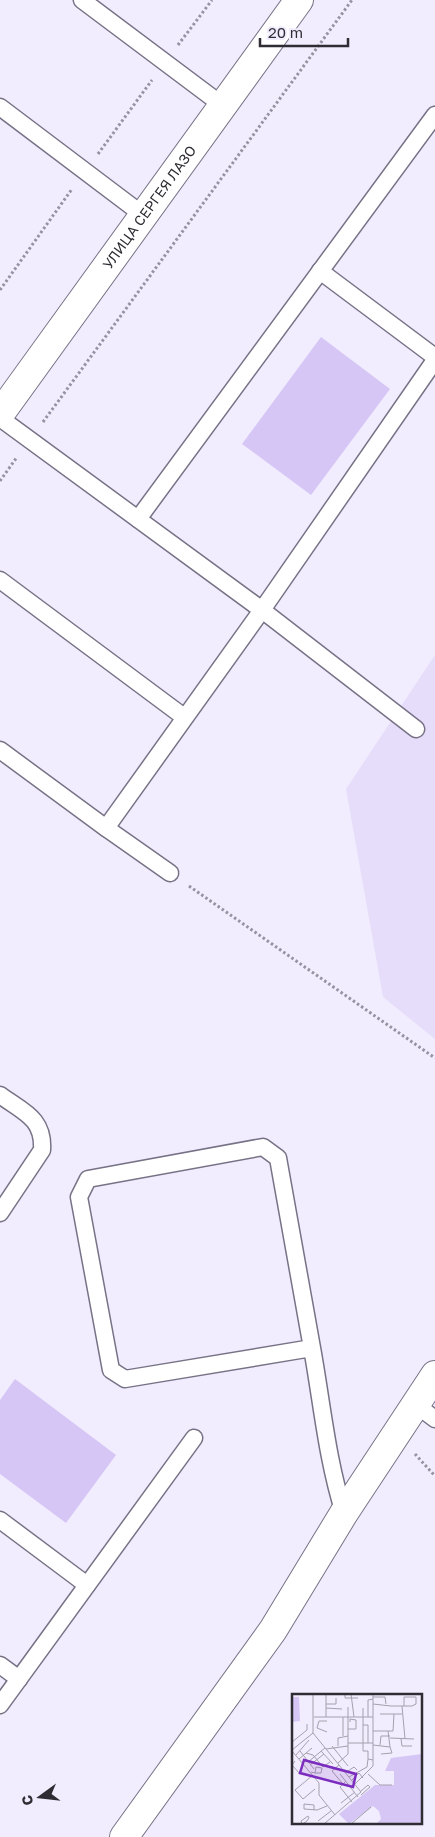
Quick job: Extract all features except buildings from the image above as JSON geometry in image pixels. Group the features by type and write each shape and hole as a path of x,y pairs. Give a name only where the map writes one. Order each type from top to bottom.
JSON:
{"street":[{"name":"УЛИЦА СЕРГЕЯ ЛАЗО","path":"0,414 299,0"},
{"path":"124,1837 273,1630 344,1513 425,1411 435,1375"}],"lane":[{"path":"82,0 166,61 222,105"},
{"path":"0,108 143,215"},
{"path":"138,519 435,115"},
{"path":"106,828 262,610 435,359 320,271"},
{"path":"0,418 262,610 416,729"},
{"path":"0,580 184,717"},
{"path":"0,750 170,873"},
{"path":"0,1095 37,1122 43,1138 42,1150 0,1213"},
{"path":"312,1348 124,1380 111,1370 79,1197 88,1180 263,1147 278,1158 312,1348 336,1486 344,1513"},
{"path":"0,1705 194,1438"},
{"path":"0,1520 87,1584"},
{"path":"0,1665 19,1679"}],"path":[{"path":"0,290 85,171 212,0"},
{"path":"0,481 352,0"},
{"path":"170,873 435,1058"}],"shaded area":[{"path":"321,337 390,389 311,495 242,444"},
{"path":"435,655 435,1039 383,997 346,789"},
{"path":"15,1379 116,1455 66,1523 0,1474 0,1400"}]}
